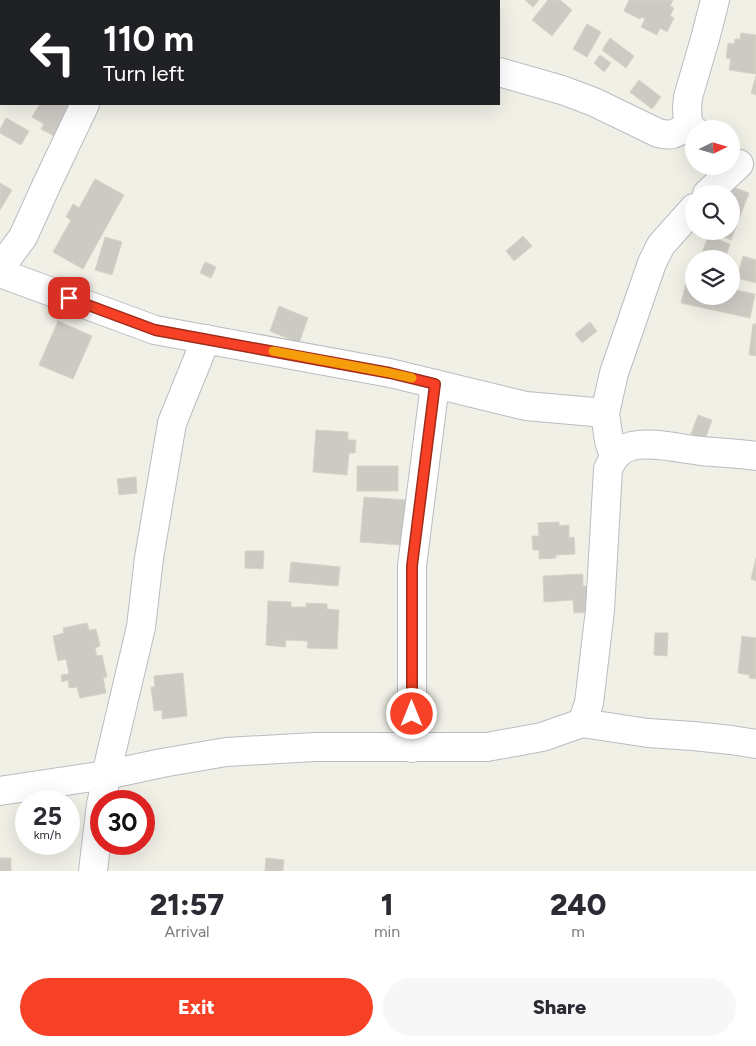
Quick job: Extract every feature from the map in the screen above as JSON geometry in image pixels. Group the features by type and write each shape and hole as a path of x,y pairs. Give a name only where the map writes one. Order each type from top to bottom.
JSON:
{"street":[{"path":"689,120 687,108 688,97 715,0"},
{"path":"500,72 562,90 594,102 666,136 685,130"},
{"path":"0,268 23,237 85,105"},
{"path":"718,185 742,165"},
{"path":"614,456 609,441 605,414 614,373 652,263 661,246 685,218"},
{"path":"0,273 155,330 390,373 526,406 605,414"},
{"path":"104,790 141,627 149,558 172,423 206,339"},
{"path":"412,748 412,566 435,384"},
{"path":"582,723 589,703 600,610 608,469 614,456 621,450 631,446 645,444 756,456"},
{"path":"109,790 162,763 226,752 314,747 487,747 542,737 582,723 648,733 693,736 756,744"},
{"path":"0,791 90,793"},
{"path":"93,871 95,855"}],"building":[{"path":"525,0 539,0 533,7"},
{"path":"548,0 560,0 572,10 552,36 532,20"},
{"path":"629,0 673,0 670,6 674,8 670,16 674,18 667,32 660,28 657,35 641,27 645,19 642,17 640,19 624,11"},
{"path":"587,24 601,32 587,57 573,49"},
{"path":"741,33 756,35 756,74 729,70 731,59 726,58 728,43 734,44 735,39 740,39"},
{"path":"610,38 634,56 626,68 602,50"},
{"path":"600,55 611,63 604,72 594,63"},
{"path":"756,76 756,95 751,93"},
{"path":"639,80 661,97 652,109 630,92"},
{"path":"39,105 74,105 56,137 41,129 44,124 32,117"},
{"path":"6,118 29,131 21,145 0,133"},
{"path":"95,179 124,195 83,269 53,252 71,220 66,217 73,204 79,208"},
{"path":"0,183 12,190 0,210"},
{"path":"740,190 749,193 740,216"},
{"path":"523,236 532,246 514,261 506,251"},
{"path":"105,237 122,242 112,275 95,270"},
{"path":"707,240 719,240 730,244 728,250 703,250"},
{"path":"743,256 756,260 756,283 740,279 740,267"},
{"path":"205,262 216,267 211,278 200,273"},
{"path":"685,287 685,304 681,303"},
{"path":"740,291 755,294 750,318 690,305 740,305"},
{"path":"279,306 308,318 299,343 270,331"},
{"path":"58,321 92,336 73,379 39,365"},
{"path":"590,322 597,331 582,343 575,334"},
{"path":"753,324 756,324 756,356 749,355"},
{"path":"698,415 712,420 705,439 691,434"},
{"path":"316,430 348,432 348,440 356,440 355,453 349,453 347,475 313,472"},
{"path":"357,466 398,466 398,491 357,491"},
{"path":"136,477 137,493 119,495 117,479"},
{"path":"364,497 406,500 402,545 360,542"},
{"path":"559,522 559,526 569,525 569,538 574,537 575,554 556,555 556,558 539,559 539,550 533,550 532,536 539,536 538,523"},
{"path":"245,551 264,551 263,569 245,568"},
{"path":"756,558 756,581 751,579"},
{"path":"291,562 340,567 338,586 289,582"},
{"path":"583,574 583,586 587,586 589,612 574,613 573,600 544,602 543,576"},
{"path":"268,601 291,602 291,607 306,607 306,603 327,604 327,609 339,610 337,649 307,648 308,641 286,640 285,647 266,645"},
{"path":"87,623 89,630 96,629 100,646 95,648 97,656 102,655 107,677 103,678 106,693 80,698 77,687 69,688 68,680 62,682 61,675 69,674 66,659 58,661 53,636 64,633 63,628"},
{"path":"655,633 668,633 667,656 654,655"},
{"path":"742,636 756,638 756,679 749,678 750,675 738,673"},
{"path":"183,673 187,716 162,719 162,710 154,711 151,687 155,687 154,676"},
{"path":"0,858 11,858 11,871 0,871"},
{"path":"266,858 284,860 283,871 265,871"}],"slow traffic":[{"path":"273,351 412,378"}],"route":[{"path":"69,298 155,330 390,373 435,384 412,566 412,714"}]}
